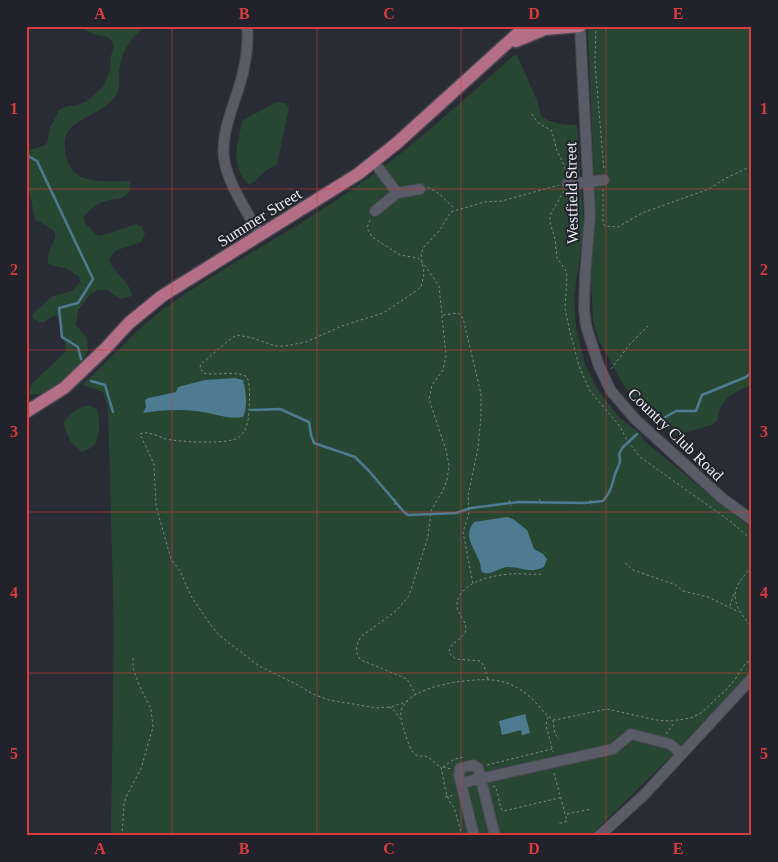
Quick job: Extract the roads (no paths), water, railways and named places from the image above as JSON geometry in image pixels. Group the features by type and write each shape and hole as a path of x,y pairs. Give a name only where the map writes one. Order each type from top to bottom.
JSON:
{"main road":[{"name":"Summer Street","path":"26,412 64,388 105,349 129,322 162,296 358,174 374,162 526,26"},
{"name":"Summer Street","path":"507,45 545,29 580,26"}],"street":[{"path":"247,26 246,58 240,85 228,119 224,158 228,174 260,235"},
{"name":"Westfield Street","path":"580,26 590,215 584,277 584,309 586,326 596,358"},
{"path":"374,162 397,193"},
{"path":"567,184 604,180"},
{"path":"375,211 397,193 420,189"},
{"name":"Country Club Road","path":"596,358 611,391 635,419 722,498 752,520"},
{"path":"599,836 644,795 752,678"},
{"path":"462,788 553,762 613,749 631,734 663,742 674,747 682,754"},
{"path":"474,836 459,770 461,767 473,764 476,765 482,783 495,836"}],"water":[{"path":"235,378 243,380 244,384 246,404 243,417 237,418 182,410 143,413 146,407 145,400 148,398 176,392 178,387 205,380"},
{"path":"507,517 513,519 527,530 534,549 543,554 547,559 544,567 530,570 508,567 491,573 482,572 480,562 470,541 469,532 471,527 474,522"},
{"path":"525,714 530,733 522,735 521,730 502,735 499,721"}],"waterway":[{"path":"26,155 37,161 93,279 78,303 59,308 62,337 78,347 81,359"},
{"path":"655,423 676,411 696,411 702,395 746,377 752,372"},
{"path":"91,381 105,385 113,412"},
{"path":"251,410 280,409 309,422 314,443 355,457 408,515 456,513 471,508 518,502 585,503 603,501 610,491 620,460 619,454 623,447 637,434"}]}
